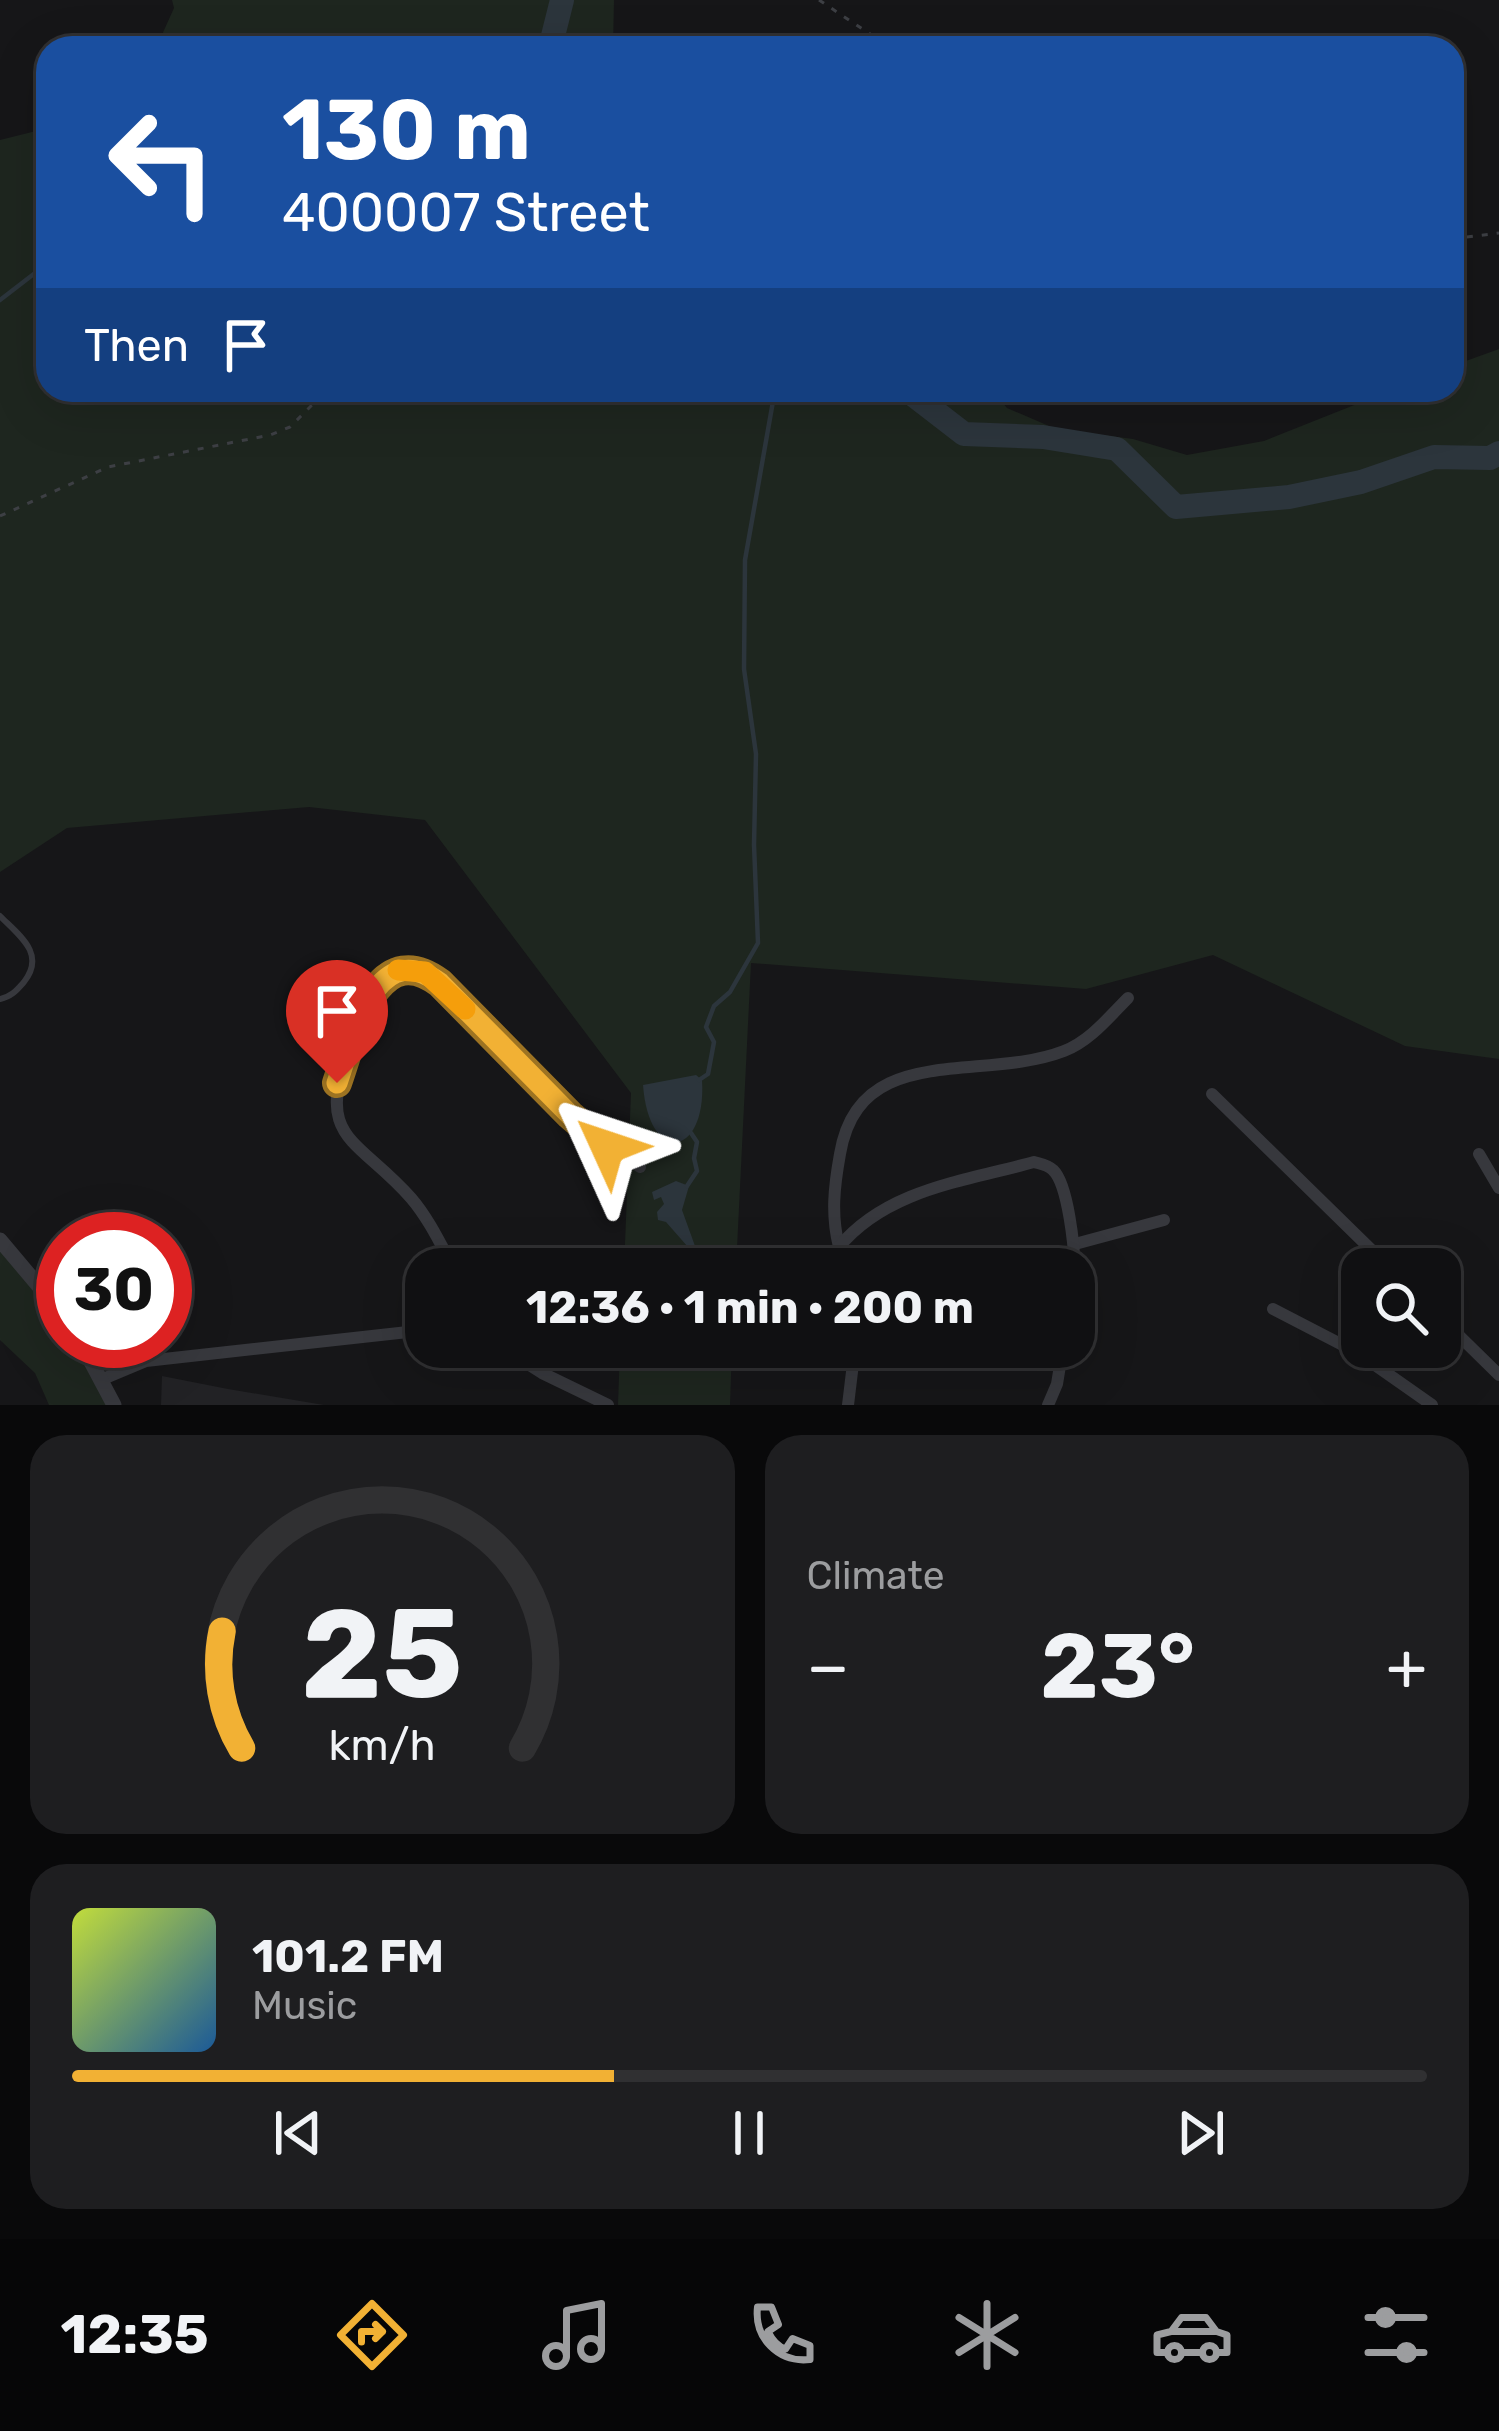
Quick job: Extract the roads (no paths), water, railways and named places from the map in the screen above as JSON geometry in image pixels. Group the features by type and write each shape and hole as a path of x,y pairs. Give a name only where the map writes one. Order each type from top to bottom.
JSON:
{"street":[{"path":"442,1248 413,1200 350,1142 335,1105 337,1083 370,998 391,973 415,969 440,983 570,1115 640,1168"},
{"path":"839,1247 832,1211 843,1136 854,1110 873,1090 900,1078 1026,1062 1064,1052 1093,1033 1128,998"},
{"path":"1212,1094 1370,1248"},
{"path":"1479,1154 1499,1188"},
{"path":"839,1247 873,1213 889,1205 1034,1162 1055,1172 1075,1248"},
{"path":"1075,1244 1164,1220"},
{"path":"0,1240 36,1283"},
{"path":"1273,1309 1358,1353 1432,1405"},
{"path":"103,1379 146,1361 405,1332"},
{"path":"1461,1338 1499,1375"},
{"path":"96,1368 114,1405"},
{"path":"534,1368 608,1405"},
{"path":"848,1405 852,1368"},
{"path":"1048,1405 1060,1368"}],"lane":[{"path":"0,916 34,957 30,974 14,994 0,999"}],"waterway":[{"path":"553,36 562,0"},
{"path":"0,300 36,272"},
{"path":"699,1080 708,1074 714,1042 706,1027 714,1006 730,992 758,943 756,754 744,669 745,560 773,402"},
{"path":"923,402 964,434 1043,437 1117,449 1176,507 1289,497 1361,482 1434,457 1490,458 1499,453"},
{"path":"687,1186 697,1171 697,1142 691,1133"}]}
